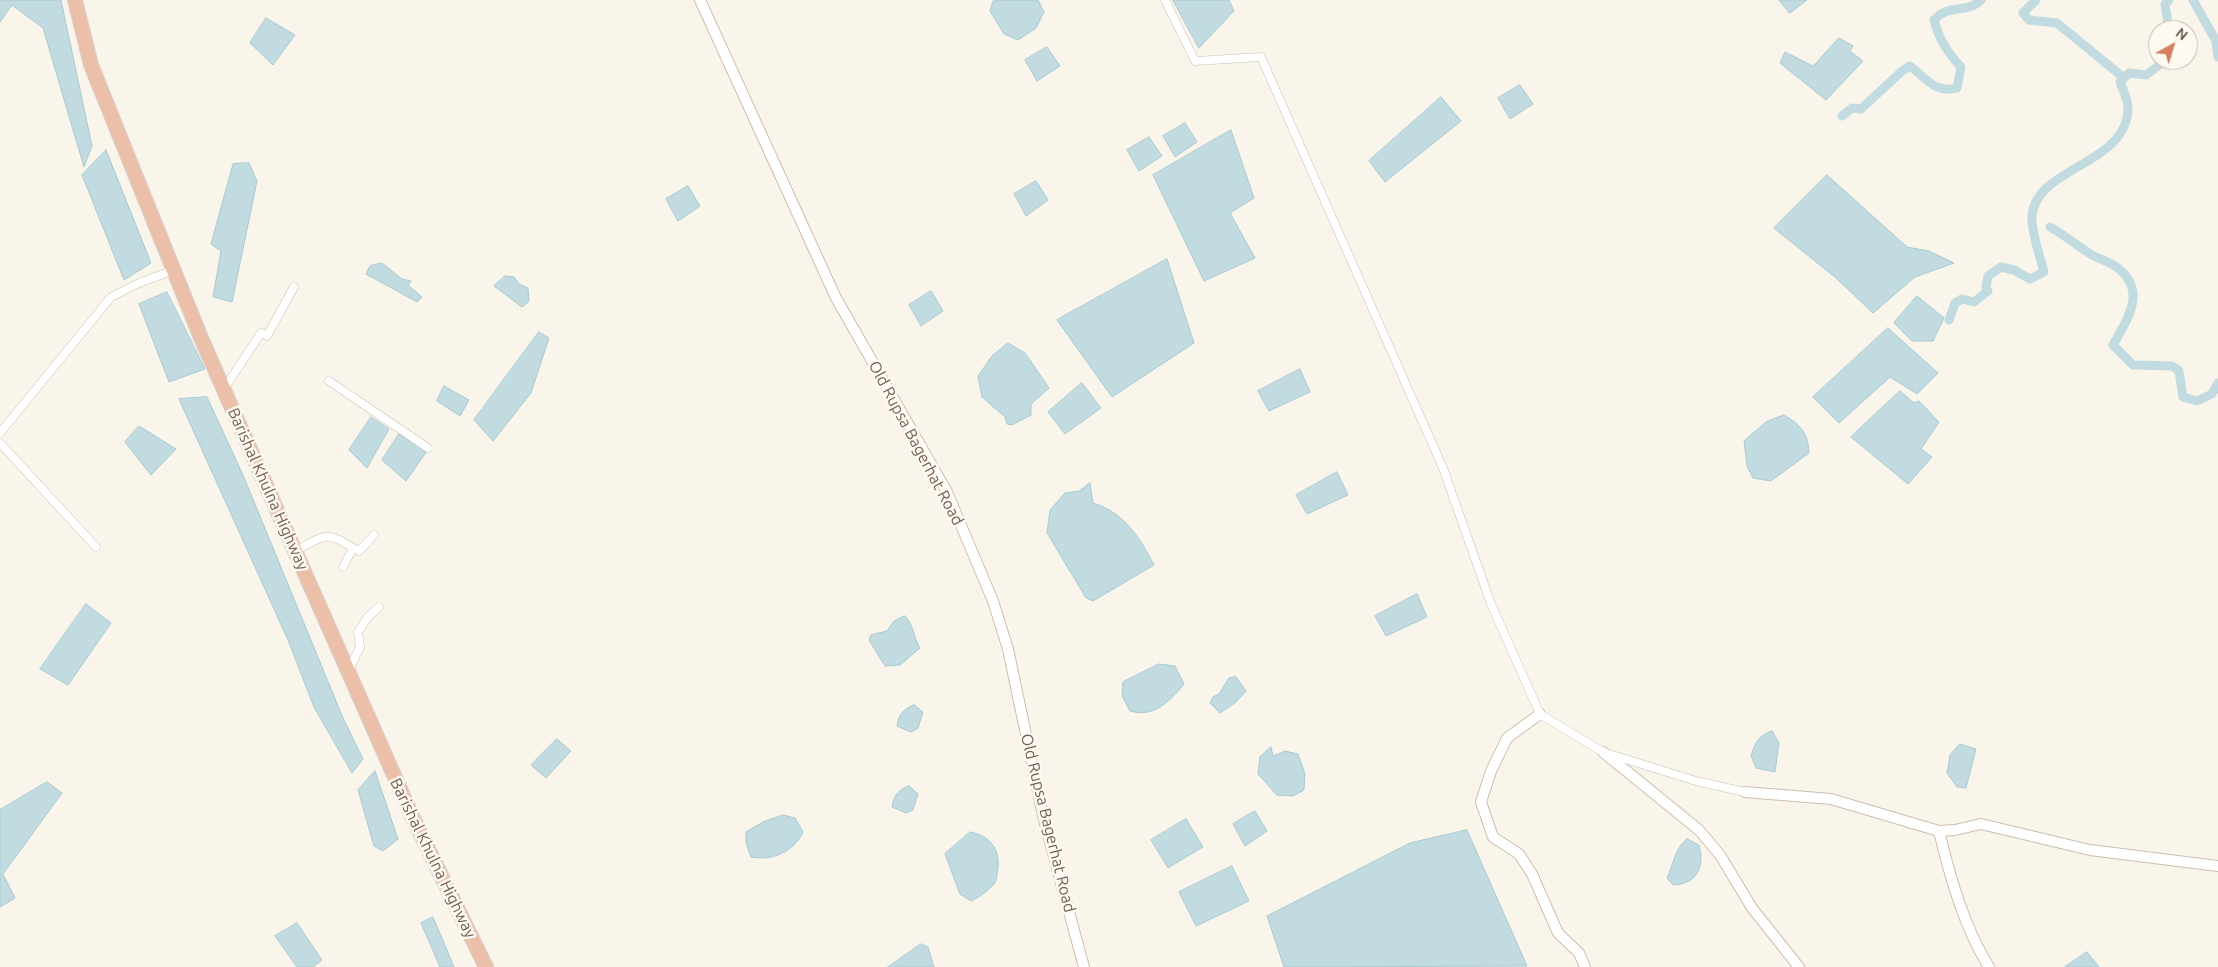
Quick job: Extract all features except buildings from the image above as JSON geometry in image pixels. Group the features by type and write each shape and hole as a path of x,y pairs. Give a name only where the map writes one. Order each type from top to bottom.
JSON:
{"highway":[{"name":"Barishal Khulna Highway","path":"75,0 91,65 224,389 412,816 486,967"}],"street":[{"name":"Old Rupsa Bagerhat Road","path":"700,0 836,298 947,492 993,601 1008,649 1044,820 1084,967"},
{"path":"1165,0 1195,61 1261,57 1443,468 1491,604 1540,714 1603,752 1699,830 1720,855 1752,908 1799,967"},
{"path":"0,433 110,297 174,270"},
{"path":"224,389 261,334 267,336 294,287"},
{"path":"328,381 428,448"},
{"path":"0,443 96,547"},
{"path":"295,551 326,535 337,536 359,551 374,535"},
{"path":"343,566 353,548"},
{"path":"348,672 360,647 358,632 368,617 379,607"},
{"path":"1540,714 1507,738 1491,771 1481,802 1493,837 1519,854 1532,874 1558,933 1579,953 1585,967"},
{"path":"1603,752 1696,781 1745,792 1831,799 1942,830 1981,824 2090,850 2218,866"},
{"path":"1942,830 1947,865 1979,951 1989,967"}],"water":[{"path":"0,0 61,0 92,146 84,167 43,28 12,5 0,22"},
{"path":"994,0 1038,0 1044,12 1036,28 1018,40 1004,34 990,11"},
{"path":"1173,0 1229,0 1234,11 1199,48"},
{"path":"1779,0 1807,0 1790,13"},
{"path":"266,18 295,35 273,65 250,43"},
{"path":"1839,38 1853,46 1850,51 1863,61 1826,100 1780,63 1785,52 1813,66"},
{"path":"1047,47 1060,66 1037,81 1025,60"},
{"path":"1520,85 1533,104 1510,119 1498,98"},
{"path":"1441,97 1461,121 1385,182 1369,161"},
{"path":"1185,123 1197,142 1175,157 1163,136"},
{"path":"1231,130 1254,198 1230,213 1255,258 1204,281 1153,175"},
{"path":"1149,137 1162,156 1139,171 1127,150"},
{"path":"106,150 151,263 124,280 82,175"},
{"path":"249,163 257,181 232,302 213,297 221,251 211,244 233,164"},
{"path":"1827,175 1907,247 1929,251 1954,263 1915,277 1873,313 1836,278 1774,228"},
{"path":"1036,181 1048,200 1026,216 1014,194"},
{"path":"688,186 700,206 678,221 666,199"},
{"path":"1167,259 1194,343 1112,397 1057,320"},
{"path":"382,263 402,279 411,281 408,285 422,297 417,302 366,274 370,266"},
{"path":"505,276 514,277 519,284 528,288 529,301 522,307 494,286"},
{"path":"931,291 943,311 921,326 909,305"},
{"path":"167,292 205,369 169,382 139,304"},
{"path":"1917,296 1944,318 1933,341 1912,341 1894,323"},
{"path":"1888,328 1938,373 1917,394 1890,377 1839,423 1813,397"},
{"path":"539,332 549,338 531,393 493,441 474,420"},
{"path":"1008,343 1025,353 1049,388 1031,404 1031,415 1012,425 1007,424 1005,417 982,397 978,376 992,356"},
{"path":"1300,369 1310,392 1269,411 1258,391"},
{"path":"1082,383 1101,408 1065,434 1048,412"},
{"path":"444,386 469,400 460,416 437,401"},
{"path":"1900,391 1914,403 1919,401 1939,422 1921,449 1932,457 1908,484 1851,437"},
{"path":"207,397 243,475 343,718 363,759 352,773 314,707 288,640 179,399"},
{"path":"1784,415 1795,422 1802,430 1807,440 1809,453 1771,481 1753,478 1747,466 1744,441 1766,422"},
{"path":"371,417 389,429 367,468 349,450"},
{"path":"139,426 176,449 151,475 125,442"},
{"path":"399,434 427,451 406,481 382,460"},
{"path":"1337,472 1348,495 1307,514 1296,495"},
{"path":"1090,483 1093,503 1114,513 1130,527 1154,565 1093,601 1086,598 1047,533 1050,510 1065,493 1079,491"},
{"path":"1417,594 1427,617 1386,636 1375,616"},
{"path":"86,604 111,623 68,685 40,669"},
{"path":"905,616 910,623 920,648 900,665 885,666 869,640 871,635 887,631 894,621"},
{"path":"1159,664 1175,666 1184,684 1167,702 1154,710 1139,713 1130,711 1122,696 1123,682"},
{"path":"1236,677 1246,691 1236,702 1220,713 1210,703 1213,697 1219,694 1229,678"},
{"path":"914,705 923,712 918,728 911,732 897,726 902,712"},
{"path":"1772,731 1779,743 1775,772 1756,768 1751,756 1758,740 1763,735"},
{"path":"557,739 571,751 546,778 531,765"},
{"path":"1960,744 1976,749 1966,788 1957,787 1947,773 1950,755"},
{"path":"1271,747 1273,756 1285,751 1298,754 1305,774 1304,790 1293,796 1277,795 1258,774 1260,757"},
{"path":"375,771 398,839 383,851 374,846 358,790"},
{"path":"47,782 62,793 3,874 15,898 0,907 0,810"},
{"path":"909,786 918,794 913,810 906,813 892,807 897,794"},
{"path":"1255,811 1267,831 1245,846 1233,824"},
{"path":"783,815 795,818 803,832 799,839 782,854 767,858 751,857 746,843 746,832 763,822"},
{"path":"1186,819 1203,847 1168,868 1151,840"},
{"path":"1467,830 1527,966 1284,967 1267,916 1410,843"},
{"path":"970,832 990,841 998,858 997,877 994,884 984,894 971,901 960,894 945,854"},
{"path":"1687,839 1699,845 1701,853 1700,867 1693,878 1681,884 1673,885 1667,878 1679,847"},
{"path":"1232,866 1249,901 1196,926 1179,892"},
{"path":"433,917 454,967 440,967 421,923"},
{"path":"297,923 322,960 313,967 297,967 275,936"},
{"path":"921,944 928,947 934,967 888,967"},
{"path":"2087,952 2099,967 2065,967"}],"waterway":[{"path":"1842,116 1852,108 1861,109 1902,71 1910,66 1937,87 1943,89 1957,88 1961,67 1944,45 1934,20 1946,12 1970,7 1981,0"},
{"path":"2036,0 2023,13 2029,20 2057,23 2124,78"},
{"path":"2167,20 2165,4 2169,0"},
{"path":"2193,0 2216,41 2218,57"},
{"path":"1949,320 1955,303 1962,299 1974,302 1988,291 1986,287 1988,276 2001,267 2014,270 2030,279 2044,272 2032,222 2037,199 2049,186 2113,142 2124,127 2128,108 2120,82 2129,73 2146,75 2153,70"},
{"path":"2050,227 2092,255 2116,267 2127,278 2132,287 2132,306 2124,326 2113,345 2133,365 2172,366 2179,371 2183,397 2197,401 2212,394 2218,383"}]}
